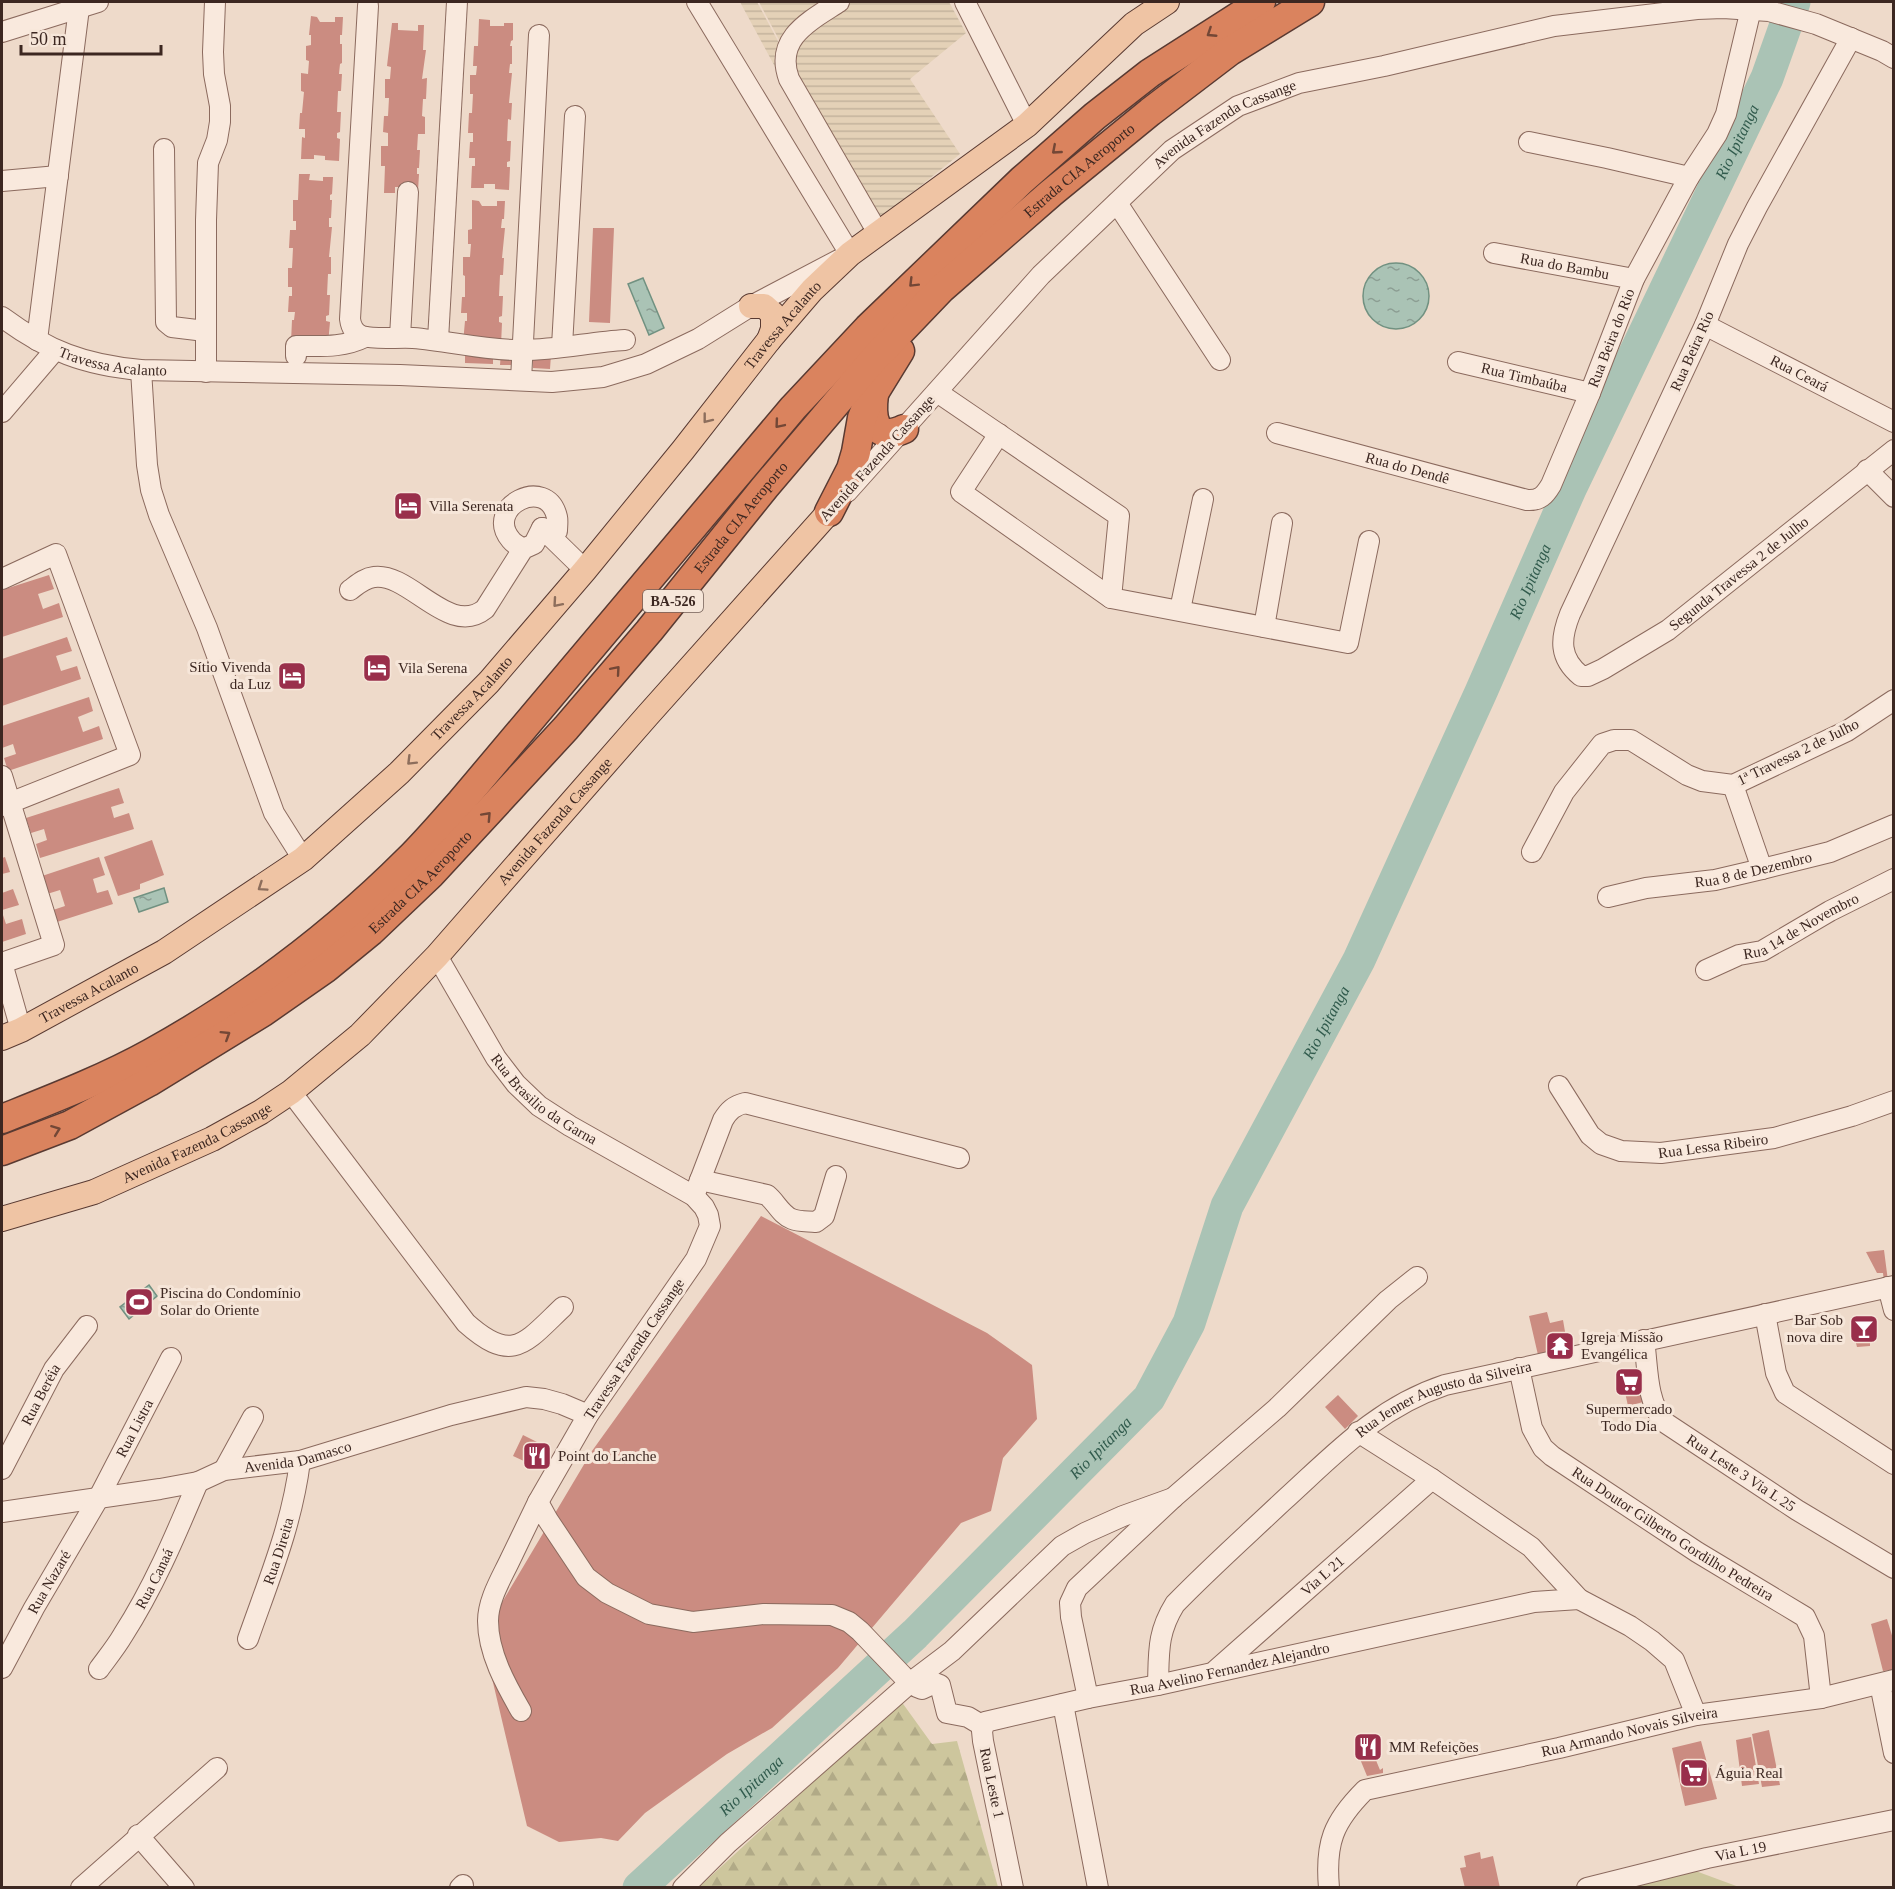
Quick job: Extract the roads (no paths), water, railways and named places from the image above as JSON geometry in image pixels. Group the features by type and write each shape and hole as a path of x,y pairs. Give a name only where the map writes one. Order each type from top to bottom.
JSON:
{"highway":[{"name":"Estrada CIA Aeroporto","path":"2,1119 141,1058 244,996 324,937 410,858 461,802 793,408 868,328 1022,180 1095,116 1150,73 1261,2"},
{"name":"Estrada CIA Aeroporto","path":"2,1151 70,1125 149,1082 263,1012 326,968 370,932 431,874 566,728 873,360 941,290 1051,193 1150,112 1230,51 1310,2"},
{"path":"829,512 851,469 862,418 875,391 941,290"},
{"path":"875,391 872,407 874,421 879,429 885,434 893,434 904,429"}],"main road":[{"name":"Travessa Acalanto","path":"11,1034 164,952 303,859 399,773 489,682 585,570 798,304 850,254 1027,124 1134,24 1167,2"},
{"path":"751,306 764,306 773,314 769,340"},
{"name":"Avenida Fazenda Cassange","path":"2,1220 94,1192 212,1139 261,1112 291,1092 360,1035 437,956 829,512"}],"street":[{"path":"2,32 98,2"},
{"path":"206,363 208,163 217,140 220,122 213,52 215,2"},
{"path":"438,340 456,2"},
{"path":"697,2 850,254"},
{"path":"839,2 805,24 793,36 786,51 784,66 789,79 878,233"},
{"path":"965,2 1027,124"},
{"path":"365,337 354,331 350,319 368,6"},
{"path":"38,334 79,8"},
{"name":"Avenida Fazenda Cassange","path":"829,512 1041,275 1172,150 1238,106 1299,83 1384,66 1554,26 1697,9 1760,10 1816,24 1882,51 1893,58"},
{"name":"Rua Beira do Rio","path":"1538,500 1551,485 1635,279 1689,177 1712,143 1726,114 1760,10"},
{"path":"521,380 538,35"},
{"name":"Rua Beira Rio","path":"1575,671 1562,644 1566,624 1705,325 1738,244 1851,38"},
{"path":"562,346 575,116"},
{"path":"1529,142 1689,177"},
{"path":"164,148 166,322 172,327 205,331"},
{"path":"2,181 58,176"},
{"path":"400,337 408,192"},
{"path":"1118,202 1220,360"},
{"name":"Rua do Bambu","path":"1494,253 1635,279"},
{"name":"Travessa Acalanto","path":"2,317 38,334 55,350 93,364 110,367 141,370 206,363 552,382 603,377 646,364 698,339 751,306 850,254"},
{"name":"Rua Ceará","path":"1705,325 1893,422"},
{"path":"296,357 296,346 335,347 365,337 438,340 472,346 523,350 625,340"},
{"path":"2,412 55,350"},
{"name":"Rua Timbaúba","path":"1458,362 1590,393"},
{"path":"141,370 147,465 159,515 207,628 274,813 303,859"},
{"path":"937,392 1119,516 1111,598"},
{"name":"Rua do Dendê","path":"1277,433 1527,500 1538,500"},
{"path":"999,434 961,492 1111,598 1348,643 1369,541"},
{"name":"Segunda Travessa 2 de Julho","path":"1575,671 1581,676 1588,676 1604,669 1668,630 1893,450"},
{"path":"1867,470 1893,497"},
{"path":"523,549 511,541 505,528 506,514 513,503 526,496 540,497 551,505 558,517 557,531 542,528"},
{"path":"1180,610 1203,499"},
{"path":"1264,627 1282,523"},
{"path":"542,528 585,570"},
{"path":"350,591 363,580 375,576 389,578 451,614 465,618 476,616 485,609 523,549 534,544 542,528"},
{"path":"2,579 57,555 130,755 6,804"},
{"name":"1ª Travessa 2 de Julho","path":"1532,852 1564,792 1602,744 1614,740 1631,740 1687,775 1702,781 1733,786 1847,731 1893,700"},
{"path":"2,776 6,804 54,945 2,963 11,1034"},
{"path":"1733,786 1762,869"},
{"name":"Rua 8 de Dezembro","path":"1608,897 1646,888 1715,880 1830,852 1893,825"},
{"name":"Rua 14 de Novembro","path":"1706,970 1740,955 1762,951 1830,911 1893,879"},
{"name":"Rua Brasilio da Garna","path":"437,956 496,1058 516,1084 539,1106 570,1126 697,1188"},
{"name":"Rua Lessa Ribeiro","path":"1559,1086 1590,1136 1601,1144 1621,1151 1661,1153 1774,1137 1852,1116 1893,1101"},
{"path":"291,1092 466,1323 479,1335 496,1344 515,1347 530,1338 563,1307"},
{"path":"836,1176 824,1216 816,1222 792,1219 782,1213 767,1195 697,1188 729,1111 736,1105 745,1103 959,1158"},
{"name":"Travessa Fazenda Cassange","path":"521,1712 504,1680 490,1639 488,1620 497,1588 538,1502 588,1415 696,1259 710,1226 697,1188"},
{"path":"1088,1698 1071,1617 1072,1596 1087,1578 1173,1498 1277,1408 1388,1300 1417,1277"},
{"path":"1891,1286 1893,1310"},
{"name":"Rua Jenner Augusto da Silveira","path":"1158,1685 1160,1637 1165,1619 1175,1604 1358,1432 1397,1406 1422,1393 1445,1385 1891,1286"},
{"path":"1765,1314 1776,1373 1785,1393 1792,1400 1888,1455"},
{"name":"Rua Beréia","path":"2,1469 54,1369 87,1326"},
{"name":"Rua Leste 3 Via L 25","path":"1644,1340 1652,1402 1664,1422 1797,1510 1893,1568"},
{"name":"Rua Listra","path":"98,1499 171,1358"},
{"name":"Rua Doutor Gilberto Gordilho Pedreira","path":"1519,1368 1532,1428 1543,1448 1552,1456 1697,1552 1805,1617 1814,1636 1821,1698"},
{"name":"Avenida Damasco","path":"2,1512 198,1482 224,1470 300,1461 451,1415 526,1397 562,1404 588,1415"},
{"path":"224,1470 253,1417"},
{"path":"1358,1432 1531,1546 1579,1599 1630,1626 1674,1660 1696,1715"},
{"name":"Rua Direita","path":"248,1639 284,1538 296,1494 300,1461"},
{"name":"Via L 21","path":"1214,1672 1432,1479"},
{"name":"Rua Canaá","path":"99,1669 123,1635 154,1580 176,1536 198,1482"},
{"path":"683,1887 907,1679 952,1651 1062,1546 1123,1516 1173,1498"},
{"name":"Rua Nazaré","path":"2,1668 34,1608 98,1499"},
{"path":"538,1502 585,1577 607,1593 649,1614 693,1622 764,1614 832,1615 849,1622 860,1631 917,1687 922,1689 935,1683 940,1685 947,1713 968,1716 983,1726"},
{"name":"Rua Avelino Fernandez Alejandro","path":"1063,1704 1534,1602 1579,1599"},
{"path":"1887,1682 1893,1753"},
{"name":"Rua Armando Novais Silveira","path":"1329,1887 1327,1865 1334,1833 1347,1808 1365,1790 1559,1748 1696,1715 1821,1698 1887,1682"},
{"path":"1063,1704 1098,1887"},
{"name":"Rua Leste 1","path":"1013,1887 983,1741 983,1726 991,1720 1063,1704"},
{"path":"81,1887 217,1768"},
{"name":"Via L 19","path":"1587,1887 1707,1858 1893,1820"},
{"path":"138,1835 184,1887"}],"water":[{"path":"1390,263 1402,263 1414,268 1424,278 1429,296 1427,309 1414,324 1402,329 1390,329 1378,324 1368,314 1363,302 1363,290 1368,278 1378,268"},
{"path":"643,278 664,328 649,335 628,284"},
{"path":"164,888 168,902 139,912 134,898"},
{"name":"Piscina do Condomínio Solar do Oriente","path":"149,1285 157,1296 129,1319 120,1307"}],"waterway":[{"name":"Rio Ipitanga","path":"639,1888 915,1634 1149,1398 1189,1323 1227,1206 1359,960 1570,489 1767,78 1794,2"}],"place":[{"name":"Villa Serenata","path":"408,506"},
{"name":"Vila Serena","path":"377,668"},
{"name":"Sítio Vivenda da Luz","path":"292,676"},
{"name":"Piscina do Condomínio Solar do Oriente","path":"139,1302"},
{"name":"Bar Sob nova dire","path":"1864,1329"},
{"name":"Igreja Missão Evangélica","path":"1560,1346"},
{"name":"Supermercado Todo Dia","path":"1629,1382"},
{"name":"Point do Lanche","path":"537,1456"},
{"name":"MM Refeições","path":"1368,1747"},
{"name":"Águia Real","path":"1694,1773"}]}
